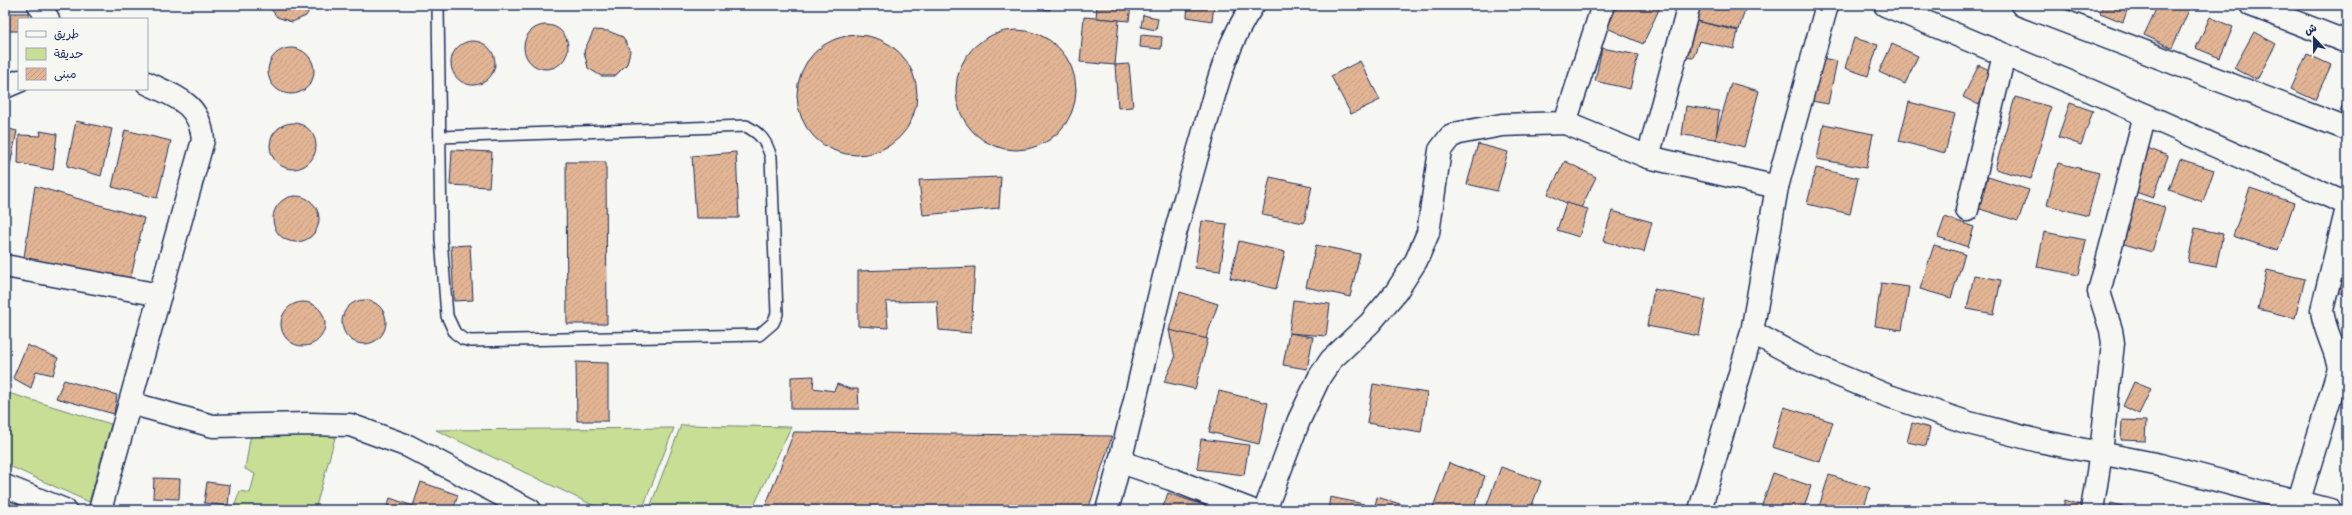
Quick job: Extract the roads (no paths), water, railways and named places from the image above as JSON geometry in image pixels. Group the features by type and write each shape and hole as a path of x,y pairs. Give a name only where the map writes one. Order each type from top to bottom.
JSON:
{"street":[{"path":"39,5 47,18"},
{"path":"1107,510 1121,462 1172,245 1229,47 1253,5"},
{"path":"1565,123 1604,5"},
{"path":"1648,157 1689,5"},
{"path":"1700,510 1752,332 1777,187 1827,5"},
{"path":"1885,5 2145,114 2347,204"},
{"path":"2022,5 2347,129"},
{"path":"2251,5 2347,42"},
{"path":"1966,210 2004,55"},
{"path":"5,87 18,81"},
{"path":"100,510 204,140 202,126 196,114 186,102 148,84"},
{"path":"2092,510 2101,453 2113,343 2111,330 2099,292 2145,114"},
{"path":"1265,510 1299,420 1320,376 1331,360 1370,323 1396,292 1416,261 1428,233 1438,159 1444,143 1459,133 1510,125 1565,123 1648,157 1777,187"},
{"path":"2297,505 2339,368 2337,355 2323,323 2322,310 2347,208"},
{"path":"5,266 160,295"},
{"path":"1752,332 1811,364 1886,396 1969,423 2039,441 2160,465 2297,505 2330,510"},
{"path":"130,403 213,426 309,424 350,425 408,446 530,510"},
{"path":"1121,462 1171,479 1250,510"},
{"path":"5,486 65,510"}],"lane":[{"path":"438,5 441,137 441,238 447,316 450,326 462,339 479,341 759,334 773,323 777,314 772,157 766,142 758,132 746,126 441,137"}]}
